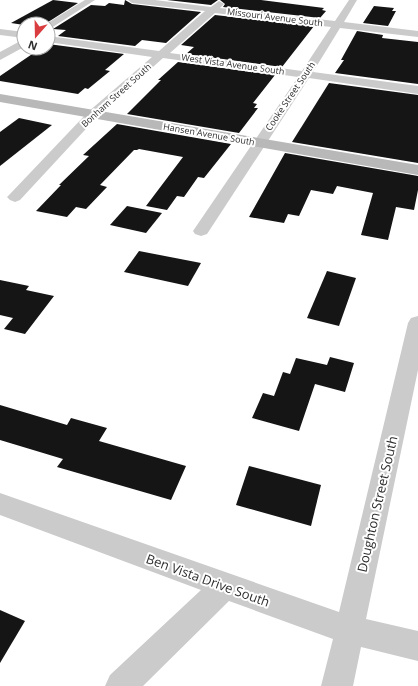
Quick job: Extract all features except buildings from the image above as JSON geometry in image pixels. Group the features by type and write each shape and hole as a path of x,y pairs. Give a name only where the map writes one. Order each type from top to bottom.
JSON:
{"street":[{"path":"56,22 91,0"},
{"name":"Missouri Avenue South","path":"132,0 418,34"},
{"name":"Bonham Street South","path":"15,197 92,114 223,0"},
{"name":"Cooke Street South","path":"201,231 258,143 306,74 353,0"},
{"path":"0,32 16,34"},
{"name":"West Vista Avenue South","path":"56,39 418,90"},
{"path":"0,58 16,47"},
{"name":"Hansen Avenue South","path":"0,98 418,170"},
{"name":"Doughton Street South","path":"337,686 418,323"},
{"name":"Ben Vista Drive South","path":"0,504 350,630 418,646"},
{"path":"122,686 225,586"}]}
